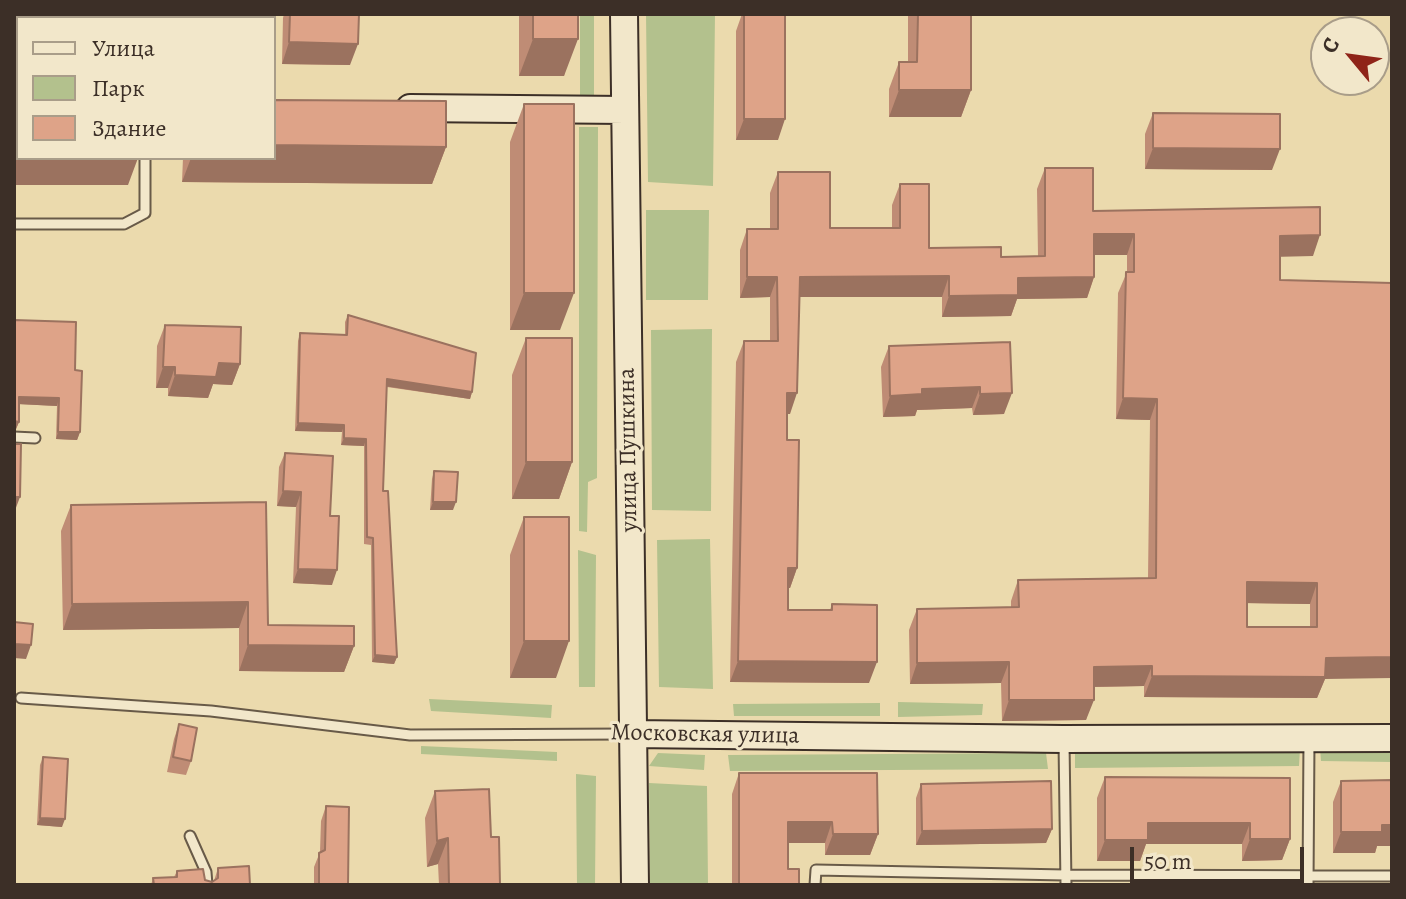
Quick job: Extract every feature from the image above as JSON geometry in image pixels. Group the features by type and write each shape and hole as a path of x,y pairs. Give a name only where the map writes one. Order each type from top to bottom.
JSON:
{"street":[{"name":"улица Пушкина","path":"624,14 635,885"},
{"path":"381,108 625,110"},
{"name":"Московская улица","path":"633,734 1063,739 1392,738"}],"lane":[{"path":"14,224 124,224 145,213 145,160"},
{"path":"14,437 35,438"},
{"name":"Московская улица","path":"21,698 211,711 410,735 633,734"},
{"path":"1308,880 1309,737"},
{"path":"1063,739 1066,880"},
{"path":"190,836 206,872 207,885"},
{"path":"815,885 816,870 957,873 1066,880 1308,880 1392,876"},
{"path":"957,873 957,885"}],"green space":[{"path":"580,14 594,14 594,96 580,96"},
{"path":"646,14 715,14 713,186 648,182"},
{"path":"579,127 598,127 597,478 588,482 587,532 579,531"},
{"path":"646,210 709,210 708,300 646,300"},
{"path":"712,329 711,511 652,510 651,330"},
{"path":"710,539 713,689 659,687 657,540"},
{"path":"578,550 596,555 595,687 579,687"},
{"path":"429,699 552,705 551,718 431,711"},
{"path":"898,702 983,704 982,715 898,717"},
{"path":"880,703 880,716 734,716 733,704"},
{"path":"421,746 557,752 557,761 421,754"},
{"path":"1320,748 1392,748 1392,762 1321,761"},
{"path":"1300,749 1299,766 1075,768 1075,751"},
{"path":"658,753 705,755 704,770 649,766"},
{"path":"1046,753 1048,769 730,771 728,755"},
{"path":"576,774 596,776 595,885 577,885"},
{"path":"649,783 707,786 708,885 650,885"}],"building":[{"path":"179,14 212,14 212,16"},
{"path":"290,14 359,14 358,44 289,42"},
{"path":"533,14 578,14 578,39 533,39"},
{"path":"744,14 785,14 785,119 744,119"},
{"path":"918,14 971,14 971,90 899,90 899,62 917,62"},
{"path":"14,31 16,31 16,71"},
{"path":"276,100 446,101 446,147 276,145"},
{"path":"14,104 16,104 16,147"},
{"path":"524,104 574,104 574,293 524,293"},
{"path":"1153,113 1280,114 1280,149 1153,148"},
{"path":"1045,168 1093,168 1093,211 1320,207 1320,235 1280,236 1280,280 1392,283 1392,657 1326,658 1325,677 1152,676 1152,666 1094,667 1094,700 1009,700 1009,662 917,663 917,609 1019,607 1018,580 1156,578 1157,399 1123,398 1126,272 1134,272 1134,234 1094,234 1094,277 1018,278 1018,295 949,296 949,276 800,277 797,393 787,393 787,440 799,440 797,568 788,568 788,610 832,610 832,604 877,605 877,662 738,661 744,341 778,341 777,277 747,277 747,229 778,229 778,172 830,172 830,228 900,228 900,184 929,184 929,248 1001,247 1001,257 1045,256","holes":["1247,582 1317,583 1317,627 1247,627"]},
{"path":"348,315 476,353 472,392 387,379 383,491 388,491 397,657 375,655 373,538 367,537 366,439 344,438 344,425 298,423 300,333 347,335"},
{"path":"14,320 76,322 75,370 82,371 80,432 58,432 59,398 19,397 19,422 14,421"},
{"path":"165,325 241,327 240,364 219,363 216,377 175,375 175,367 163,367"},
{"path":"526,338 572,338 572,462 526,462"},
{"path":"1010,342 1012,393 980,394 980,387 922,389 922,394 890,396 889,346"},
{"path":"14,444 21,444 20,497 14,497"},
{"path":"285,453 333,456 330,516 339,516 337,570 298,569 301,492 283,491"},
{"path":"434,471 458,472 456,502 433,502"},
{"path":"266,502 268,625 354,626 354,646 248,645 248,602 72,604 71,505"},
{"path":"524,517 569,517 569,641 524,641"},
{"path":"14,622 33,624 31,645 14,644"},
{"path":"179,724 197,728 191,761 173,757"},
{"path":"43,757 68,759 65,819 40,818"},
{"path":"739,773 877,773 878,834 833,834 832,822 788,822 788,869 799,869 799,885 739,885"},
{"path":"1105,777 1290,778 1290,839 1250,839 1250,823 1148,823 1148,840 1105,840"},
{"path":"1392,780 1392,825 1382,825 1382,832 1341,832 1341,781"},
{"path":"1051,781 1052,829 922,831 921,784"},
{"path":"489,789 491,837 499,837 500,885 449,885 448,838 437,841 435,791"},
{"path":"326,806 349,807 348,885 319,885 319,853 325,850"},
{"path":"249,866 250,885 154,885 153,878 177,877 177,871 203,869 205,880 212,882 218,878 218,868"}]}
